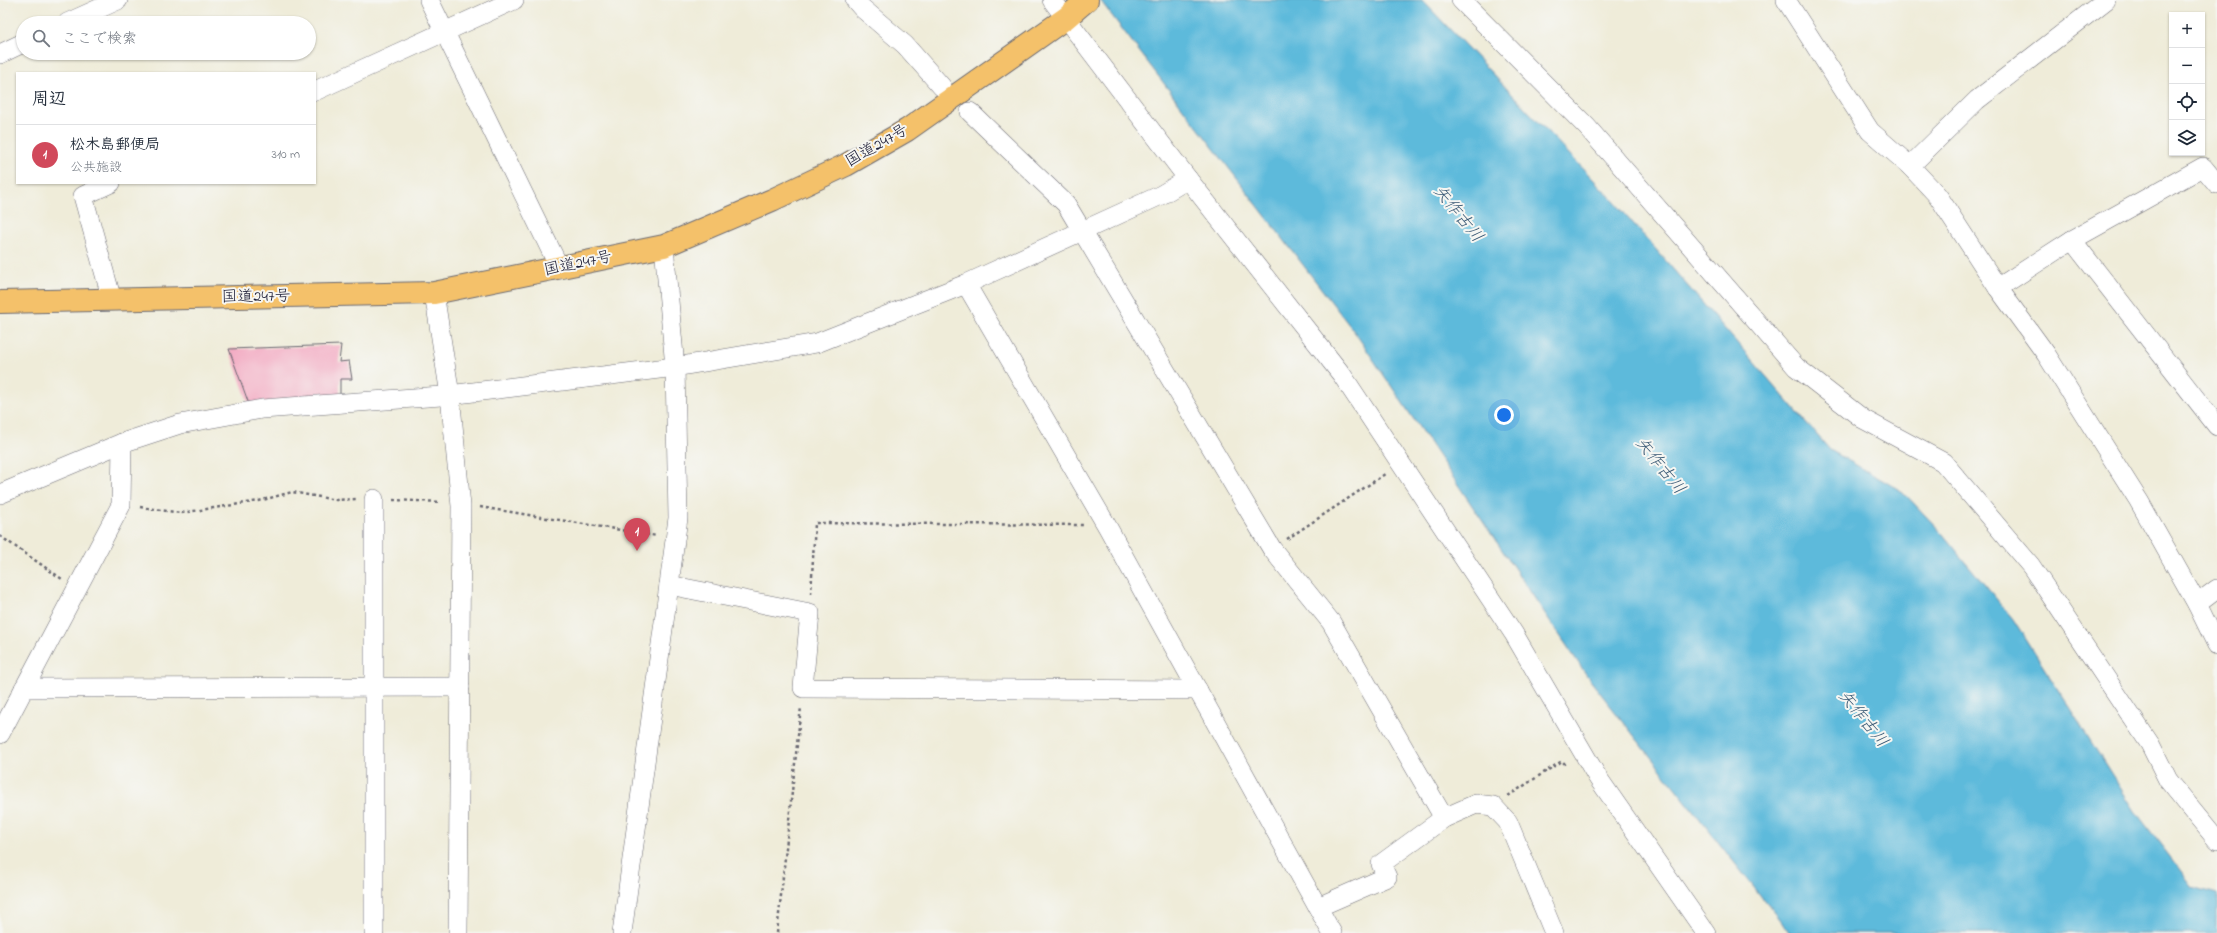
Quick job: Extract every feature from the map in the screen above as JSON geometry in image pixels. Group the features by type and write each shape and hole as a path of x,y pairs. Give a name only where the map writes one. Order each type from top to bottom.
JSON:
{"highway":[{"name":"国道247号","path":"0,302 434,293 664,246 772,200 859,157 906,130 1066,18 1087,0"}],"street":[{"path":"83,16 118,0"},
{"path":"429,0 443,33 560,268"},
{"path":"316,91 514,0"},
{"path":"855,0 862,8 905,45 942,87"},
{"path":"1052,0 1188,179 1342,375 1514,634 1598,778 1706,933"},
{"path":"1461,0 1606,149 1796,367 1863,419 1943,462 2031,566 2150,744 2168,780 2217,840"},
{"path":"1786,0 1870,131 1910,166 1938,196 1998,288 2046,354 2139,501 2197,604 2217,645"},
{"path":"1910,166 1977,100 2106,0"},
{"path":"0,54 16,46"},
{"path":"970,112 1066,204 1084,231 1272,549 1331,622 1444,818"},
{"path":"1998,288 2072,240 2203,167 2217,184"},
{"path":"0,494 122,443 180,424 262,409 450,395 675,367 817,343 966,284 1161,195 1188,179"},
{"path":"109,184 83,196 112,300"},
{"path":"2072,240 2217,426"},
{"path":"622,933 678,518 675,367 664,246"},
{"path":"966,284 1107,526 1332,933"},
{"path":"434,293 450,395 461,506 458,933"},
{"path":"0,734 121,505 122,443"},
{"path":"374,499 374,933"},
{"path":"669,585 810,613 803,688 1198,690"},
{"path":"2197,604 2217,589"},
{"path":"24,688 460,687"},
{"path":"1318,907 1387,877 1381,864 1444,818 1476,804 1493,806 1508,822 1554,933"}],"path":[{"path":"1272,549 1385,474"},
{"path":"121,505 181,513 259,501 292,492 336,500 374,499 447,502 461,506 475,506 675,539"},
{"path":"810,613 815,523 1107,526"},
{"path":"0,536 77,589"},
{"path":"777,933 803,688"},
{"path":"1493,806 1562,761 1573,770"}],"water":[{"name":"矢作古川","path":"1100,0 1422,0 1613,200 1830,450 1903,492 1941,532 2013,619 2135,811 2193,887 2217,894 2217,933 1790,933 1590,680 1356,334"}],"building":[{"path":"341,345 339,362 349,361 352,379 340,379 340,398 250,407 229,349"}],"place":[{"name":"松木島郵便局","path":"637,551"}]}
